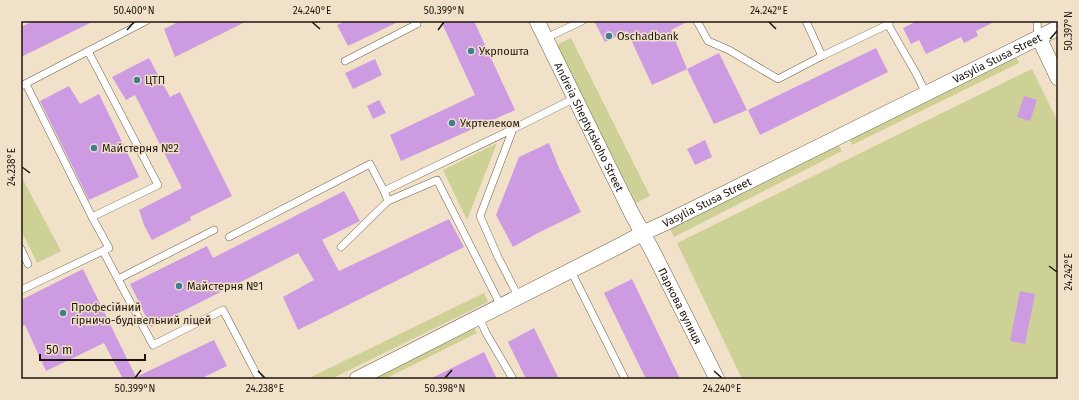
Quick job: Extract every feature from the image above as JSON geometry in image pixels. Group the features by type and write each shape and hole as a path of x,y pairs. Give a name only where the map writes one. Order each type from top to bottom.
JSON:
{"street":[{"name":"Andreia Sheptytskoho Street","path":"537,21 632,214 643,233"},
{"name":"Vasylia Stusa Street","path":"356,379 519,298 643,233 666,223 1058,28"},
{"path":"1038,38 1058,78"},
{"name":"Паркова вулиця","path":"643,233 717,379"}],"lane":[{"path":"21,290 109,248 24,85 146,21"},
{"path":"345,61 417,24 416,21"},
{"path":"546,38 582,21"},
{"path":"697,21 708,41 728,50 778,79 888,22 926,94"},
{"path":"806,21 822,56"},
{"path":"1037,21 1038,38"},
{"path":"88,51 158,185 92,217"},
{"path":"384,191 575,98"},
{"path":"513,129 480,216 498,258 519,298"},
{"path":"229,237 370,164 388,202"},
{"path":"341,247 388,202 437,180 501,306"},
{"path":"118,279 214,230"},
{"path":"21,250 28,264"},
{"path":"103,251 153,345 223,310 259,379"},
{"path":"571,271 625,379"},
{"path":"479,317 486,333 513,379"}],"green space":[{"path":"571,38 650,196 636,203 556,45"},
{"path":"1016,56 1019,63 852,145 849,138"},
{"path":"1032,69 1058,122 1058,379 742,379 677,243"},
{"path":"497,143 467,220 443,170"},
{"path":"838,144 842,151 674,237 670,229"},
{"path":"21,176 61,251 37,263 21,230"},
{"path":"484,293 488,302 331,379 307,379"},
{"path":"474,328 477,333 385,379 371,379"}],"building":[{"path":"33,21 94,21 21,57 21,27"},
{"path":"180,21 247,21 175,57 164,29"},
{"path":"346,21 400,21 348,46 337,25"},
{"name":"Укртелеком","path":"441,21 474,21 515,110 401,161 390,135 475,95"},
{"path":"594,21 689,21 671,30 687,69 652,85 627,31 605,42"},
{"path":"917,21 996,21 976,31 978,36 964,43 961,37 926,54 919,40 911,44 903,28"},
{"path":"876,48 888,72 760,135 748,110"},
{"path":"719,53 747,110 714,124 687,69"},
{"path":"149,58 170,97 180,92 232,196 190,217 191,220 152,240 144,225 139,210 182,188 135,95 126,100 112,77"},
{"path":"375,59 382,75 353,89 345,73"},
{"name":"Майстерня №2","path":"69,86 80,104 99,94 139,177 89,200 40,101"},
{"path":"1024,96 1037,100 1030,121 1017,117"},
{"path":"379,100 386,113 373,119 367,106"},
{"path":"705,140 712,157 695,165 687,149"},
{"path":"549,143 559,168 581,212 513,247 496,215 519,157"},
{"path":"344,191 360,221 322,240 339,271 449,219 464,247 298,330 283,297 314,280 298,253 151,327 130,284 207,246 213,258"},
{"name":"Професійний гірничо-будівельний ліцей","path":"83,269 136,377 214,340 227,366 200,379 123,379 104,343 46,371 25,325 21,327 21,300"},
{"path":"632,279 680,379 646,379 604,293"},
{"path":"1020,291 1035,294 1025,344 1010,341"},
{"path":"534,328 559,379 526,379 508,342"},
{"path":"484,352 497,379 430,379"}],"place":[{"name":"Oschadbank","path":"609,36"},
{"name":"Укрпошта","path":"471,51"},
{"name":"ЦТП","path":"137,80"},
{"name":"Укртелеком","path":"452,123"},
{"name":"Майстерня №2","path":"94,148"},
{"name":"Майстерня №1","path":"179,286"},
{"name":"Професійний гірничо-будівельний ліцей","path":"63,313"}]}
